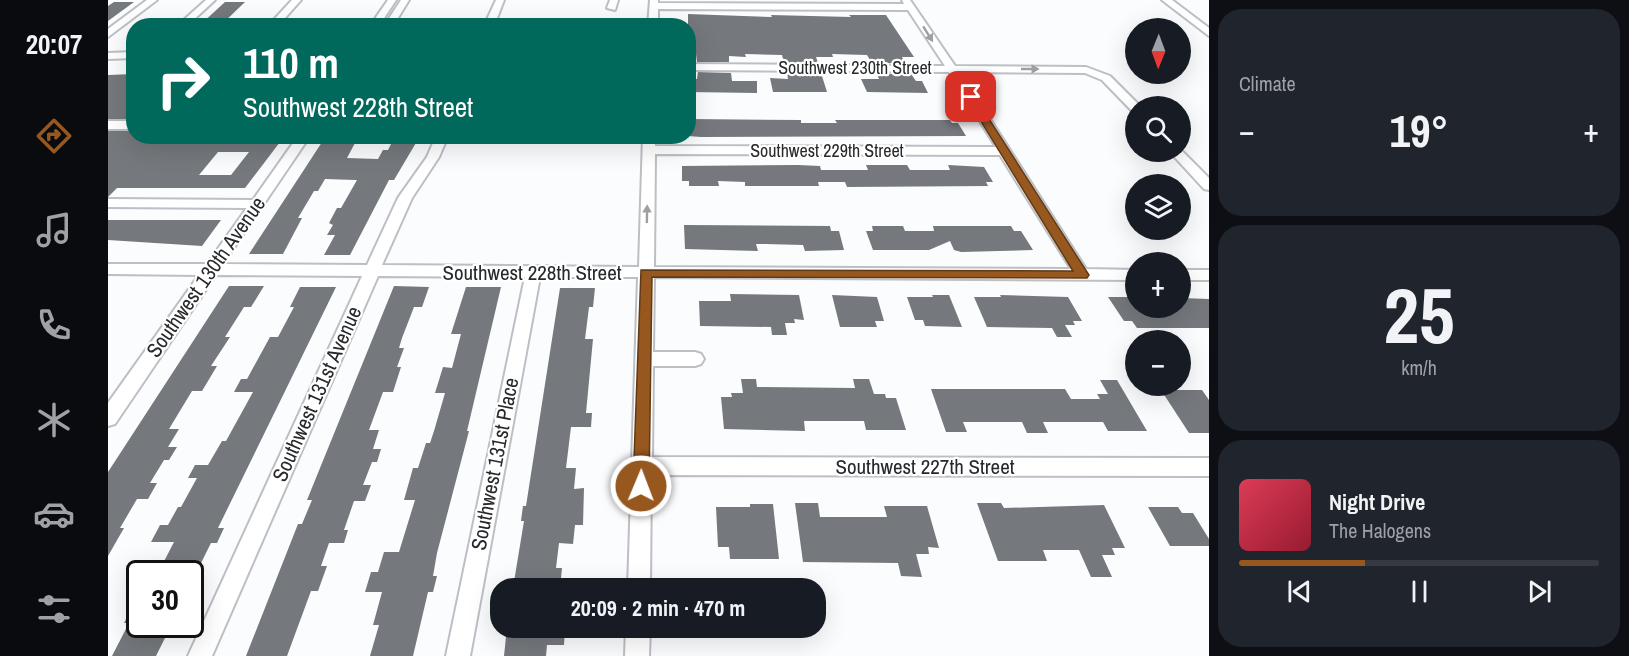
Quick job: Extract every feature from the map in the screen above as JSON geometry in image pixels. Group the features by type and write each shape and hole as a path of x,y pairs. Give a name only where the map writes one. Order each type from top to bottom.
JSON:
{"street":[{"path":"129,18 153,0"},
{"path":"191,18 212,0"},
{"path":"280,18 297,0"},
{"path":"380,18 392,0"},
{"path":"393,18 405,0"},
{"path":"492,18 500,0"},
{"path":"1166,0 1209,33"},
{"path":"653,18 654,3 908,3 1082,275"},
{"path":"108,34 126,20"},
{"path":"108,56 126,56"},
{"path":"108,66 126,66"},
{"name":"Southwest 230th Street","path":"696,67 1076,69 1094,72 1106,78 1125,98"},
{"path":"108,125 126,125"},
{"name":"Southwest 130th Avenue","path":"108,418 298,144"},
{"name":"Southwest 131st Avenue","path":"200,656 408,191 433,157 439,144"},
{"path":"639,578 649,144"},
{"name":"Southwest 229th Street","path":"689,144 1005,152"},
{"path":"1186,162 1209,186"},
{"path":"108,203 257,204"},
{"name":"Southwest 228th Street","path":"108,269 1125,275"},
{"name":"Southwest 131st Place","path":"458,656 533,273"},
{"path":"1191,275 1209,275"},
{"path":"644,359 695,359"},
{"name":"Southwest 227th Street","path":"642,466 1209,468"},
{"path":"637,656 638,638"}],"building":[{"path":"114,2 134,2 108,21 108,6"},
{"path":"225,2 245,2 228,18 208,18"},
{"path":"688,14 772,17 771,15 851,17 849,15 886,15 914,57 902,57 905,63 872,63 867,55 832,54 833,57 816,57 818,63 784,63 782,55 745,54 746,57 729,56 729,62 697,62 696,18 688,18"},
{"path":"698,72 731,73 732,81 757,81 757,93 696,92"},
{"path":"787,73 821,73 827,92 773,92 770,78 788,79"},
{"path":"126,74 126,119 108,119 108,75"},
{"path":"877,74 911,74 916,81 922,81 928,93 867,92 861,79 879,79"},
{"path":"696,119 801,120 801,123 837,123 835,120 950,120 952,123 958,123 966,136 696,137"},
{"path":"108,131 126,131 126,144 278,144 245,188 117,188 108,197","holes":["218,152 249,152 231,175 199,175"]},
{"path":"321,144 354,144 347,158 378,159 383,150 388,150 391,144 415,144 394,180 389,180 350,255 324,255 335,235 327,235 333,225 329,223 337,208 341,208 357,180 325,179 318,191 314,191 298,218 302,218 283,254 249,254"},
{"path":"866,165 907,165 910,170 950,170 948,165 984,167 993,182 986,182 988,186 847,187 845,182 818,182 819,186 745,186 745,182 718,181 719,186 689,186 689,181 682,181 682,166 820,166 821,170 868,170"},
{"path":"108,220 221,220 202,246 108,240"},
{"path":"684,225 830,226 831,231 839,231 844,250 805,251 803,245 765,244 756,244 758,251 685,249"},
{"path":"872,226 903,226 905,231 934,231 933,226 1011,226 1014,231 1021,231 1033,250 961,252 954,250 950,241 929,250 873,250 866,231 873,231"},
{"path":"229,286 264,286 251,307 244,307 225,337 230,337 211,366 217,366 202,391 192,391 169,429 179,429 168,447 177,447 169,460 164,460 150,483 157,483 148,499 137,499 120,528 124,528 108,556 108,472"},
{"path":"394,286 429,287 422,307 414,307 402,338 399,348 404,348 397,367 401,367 393,392 383,392 369,430 379,430 373,449 381,449 377,462 372,462 363,485 371,485 365,501 354,501 344,530 348,530 344,543 329,543 321,566 327,566 318,591 311,591 287,656 246,656 298,524 302,524 312,500 307,500"},
{"path":"300,287 336,287 218,528 224,528 217,543 211,543 202,560 165,560 174,542 151,542 160,525 168,525 178,507 181,507 197,478 188,478 195,465 208,465 222,441 226,441 253,392 234,392 241,379 247,379 270,337 278,337 294,307 290,307"},
{"path":"466,287 501,287 467,431 469,431 437,553 433,576 437,576 433,592 428,592 413,656 370,656 379,625 373,625 382,592 365,592 371,572 378,572 384,552 399,552 415,500 404,500 413,468 418,468 426,443 430,443 434,431 445,393 435,393 443,367 452,368 461,334 451,334"},
{"path":"560,288 595,288 593,307 589,307 585,339 593,339 586,413 592,413 591,427 571,427 566,468 576,468 574,489 584,488 583,525 575,525 573,544 559,543 556,568 562,568 561,578 515,578 524,521 521,521 523,506 526,506"},
{"path":"730,294 799,295 804,320 794,319 795,323 785,323 787,335 772,335 771,327 700,326 699,301 731,301"},
{"path":"832,295 877,297 884,321 875,321 877,327 840,327"},
{"path":"932,295 949,295 962,327 925,326 923,320 915,320 907,297 933,297"},
{"path":"1000,295 1068,297 1082,321 1073,321 1075,325 1065,325 1072,337 1057,337 1052,328 987,327 974,297 1001,297"},
{"path":"1108,297 1125,297 1125,318 1191,318 1191,298 1209,299 1209,328 1137,328 1132,321 1124,321"},
{"path":"741,379 756,379 757,387 855,388 853,379 869,379 874,394 885,394 886,398 896,398 906,430 866,430 864,421 804,421 805,431 724,429 721,397 732,397 731,393 743,393"},
{"path":"1100,380 1117,380 1147,431 1108,431 1103,422 1043,422 1048,433 1027,433 1022,422 963,422 967,432 946,432 931,389 1065,389 1071,399 1100,399 1097,394 1108,394"},
{"path":"1191,390 1202,390 1209,400 1209,433 1189,433 1165,396 1191,396"},
{"path":"795,503 818,503 820,517 887,517 884,506 927,506 939,548 928,547 929,554 916,554 922,577 901,576 898,563 803,562"},
{"path":"977,503 1001,503 1004,508 1104,505 1125,548 1112,548 1115,555 1102,555 1112,577 1091,577 1079,550 1043,550 1047,561 998,561"},
{"path":"750,504 773,504 779,559 730,559 729,547 718,547 716,507 750,507"},
{"path":"1148,507 1178,507 1182,513 1193,513 1209,539 1209,546 1170,546"},
{"path":"126,629 126,638 165,638 156,656 112,656"},
{"path":"506,638 564,638 564,645 547,645 546,656 504,656"}],"route":[{"path":"641,486 646,273 1082,275 971,97"}]}
